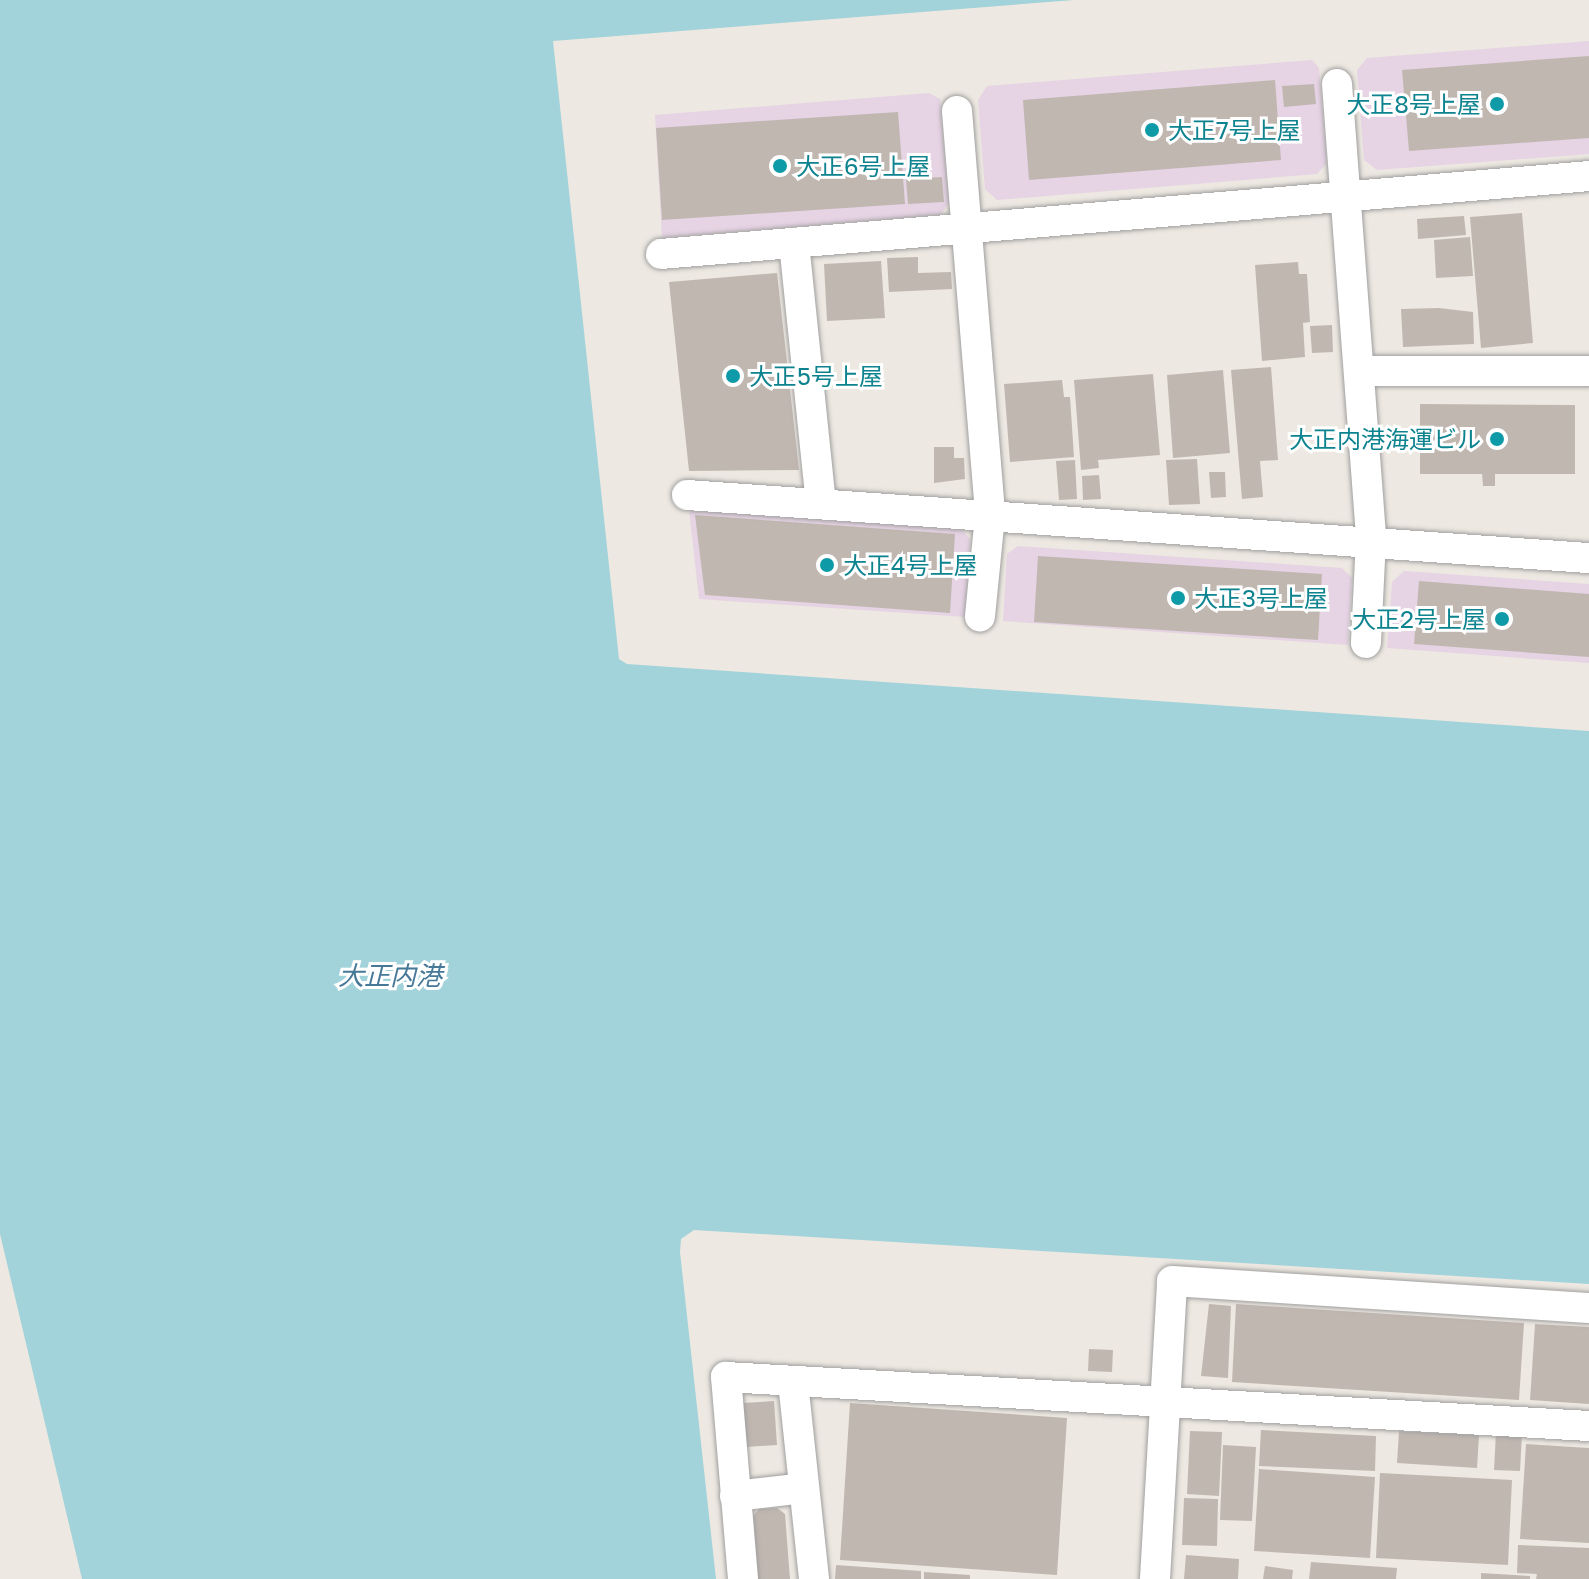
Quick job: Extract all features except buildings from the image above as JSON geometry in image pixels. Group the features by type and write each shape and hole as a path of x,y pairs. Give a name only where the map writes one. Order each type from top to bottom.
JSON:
{"street":[{"path":"1337,84 1348,198 1371,539 1366,643"},
{"path":"957,111 990,516 980,617"},
{"path":"661,254 1589,176"},
{"path":"794,243 821,504"},
{"path":"1360,371 1589,371"},
{"path":"687,495 1371,539 1589,558"},
{"path":"1155,1579 1172,1281 1589,1308"},
{"path":"743,1579 726,1377 1589,1426"},
{"path":"793,1382 814,1579"},
{"path":"735,1496 804,1488"}],"shaded area":[{"path":"1589,41 1589,154 1377,170 1364,160 1357,70 1367,58"},
{"path":"1312,60 1319,68 1327,163 1317,174 997,200 985,189 978,100 987,86"},
{"name":"大正6号上屋","path":"929,93 940,99 949,203 940,215 662,238 655,115"},
{"name":"大正4号上屋","path":"689,510 961,529 970,539 965,617 699,599"},
{"name":"大正3号上屋","path":"1018,546 1342,568 1352,578 1348,645 1003,621 1007,554"},
{"name":"大正2号上屋","path":"1404,571 1589,584 1589,663 1387,648 1392,582"}],"water":[{"name":"大正内港","path":"0,0 1074,0 553,41 619,659 627,664 1589,731 1589,1284 694,1230 681,1239 680,1252 716,1579 82,1579 0,1234"}],"place":[{"name":"大正8号上屋","path":"1497,104"},
{"name":"大正7号上屋","path":"1152,130"},
{"name":"大正6号上屋","path":"780,166"},
{"name":"大正5号上屋","path":"733,376"},
{"name":"大正内港海運ビル","path":"1497,439"},
{"name":"大正4号上屋","path":"827,565"},
{"name":"大正3号上屋","path":"1178,598"},
{"name":"大正2号上屋","path":"1502,619"}]}
